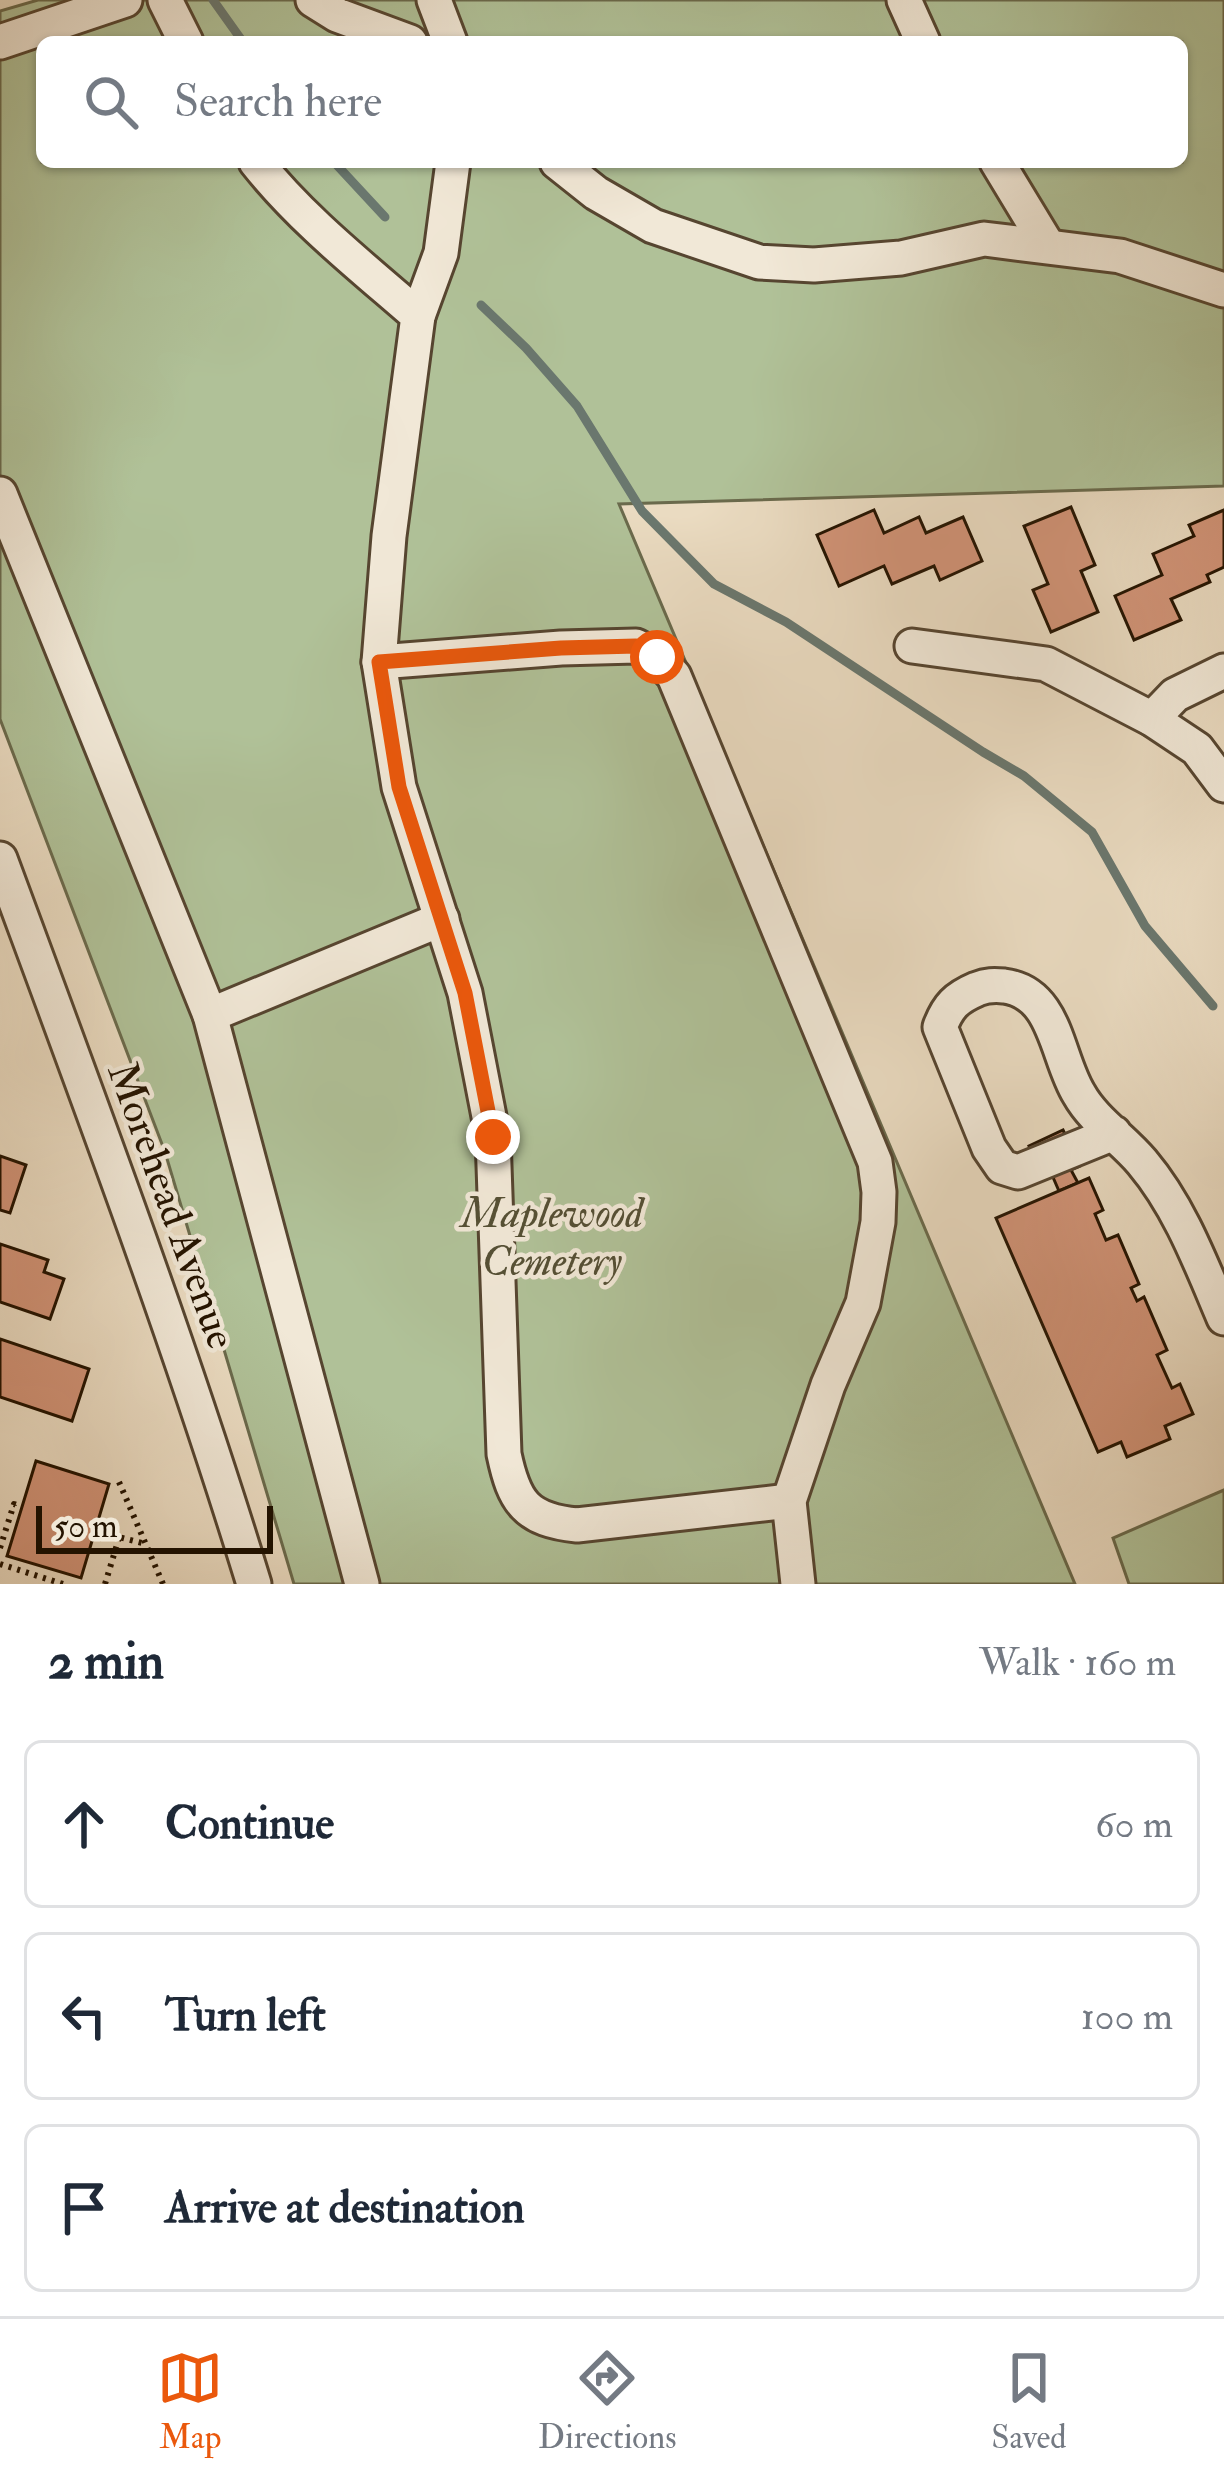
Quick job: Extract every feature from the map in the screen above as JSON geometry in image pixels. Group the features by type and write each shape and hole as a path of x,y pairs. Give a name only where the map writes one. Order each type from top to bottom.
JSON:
{"street":[{"path":"0,42 125,0"},
{"path":"165,0 183,36"},
{"path":"314,0 337,15 394,36"},
{"path":"434,0 448,36"},
{"path":"904,0 920,36"},
{"path":"261,168 333,242 418,316"},
{"path":"452,168 441,253 418,316 389,536 379,662 399,787 465,993 493,1137 504,1454 510,1485 526,1508 549,1522 577,1525 789,1501"},
{"path":"565,168 596,193 653,226 759,262 814,265 901,258 984,239 1120,256 1224,290"},
{"path":"1001,168 1048,246"},
{"path":"0,494 210,1015 362,1584"},
{"path":"379,662 636,646 657,657 674,676 875,1162 878,1222 863,1303 789,1501 798,1584"},
{"path":"913,646 1046,664 1152,719 1197,749 1224,785"},
{"path":"1152,719 1175,694 1224,671"},
{"name":"Morehead Avenue","path":"0,860 124,1195 254,1584"},
{"path":"210,1015 442,919"},
{"path":"1114,1133 1018,1172 1002,1167 989,1148 940,1027 948,1006 987,985 1028,992 1043,1010 1078,1094 1141,1160 1165,1192 1224,1318"}],"path":[{"path":"119,1482 163,1584"},
{"path":"0,1548 14,1504 22,1507"},
{"path":"95,1531 146,1544"},
{"path":"105,1584 119,1538"},
{"path":"0,1564 63,1584"}],"green space":[{"name":"Maplewood Cemetery","path":"38,0 1224,0 1224,486 619,504 1075,1584 294,1584 165,1152 0,719 0,11"},
{"path":"1224,1490 1224,1584 1129,1584 1113,1538"}],"building":[{"path":"1071,507 1095,565 1081,571 1098,612 1051,632 1033,590 1048,584 1024,526"},
{"path":"874,510 884,533 919,517 926,533 963,517 982,561 940,580 934,566 892,584 884,566 839,586 817,535"},
{"path":"1224,510 1224,567 1207,575 1210,582 1171,599 1181,620 1134,640 1115,596 1162,575 1153,554 1194,536 1189,525"},
{"path":"1063,1130 1080,1166 1071,1170 1078,1183 1059,1191 1052,1175 1044,1179 1029,1146"},
{"path":"0,1156 26,1165 10,1213 0,1210"},
{"path":"1089,1178 1103,1210 1095,1214 1106,1240 1118,1235 1139,1284 1131,1288 1137,1301 1144,1297 1167,1350 1157,1355 1172,1388 1180,1384 1193,1414 1165,1426 1170,1439 1127,1457 1121,1442 1098,1452 996,1218"},
{"path":"0,1244 48,1260 44,1272 64,1279 50,1319 0,1302"},
{"path":"0,1339 89,1369 72,1421 0,1397"},
{"path":"36,1461 109,1484 81,1578 7,1556"}],"waterway":[{"path":"213,0 239,36"},
{"path":"340,168 385,217"},
{"path":"481,305 577,406 642,511 714,584 786,622 1024,776 1092,832 1145,926 1213,1006"}],"route":[{"path":"493,1137 465,993 399,787 379,662 636,646 657,657"}]}
